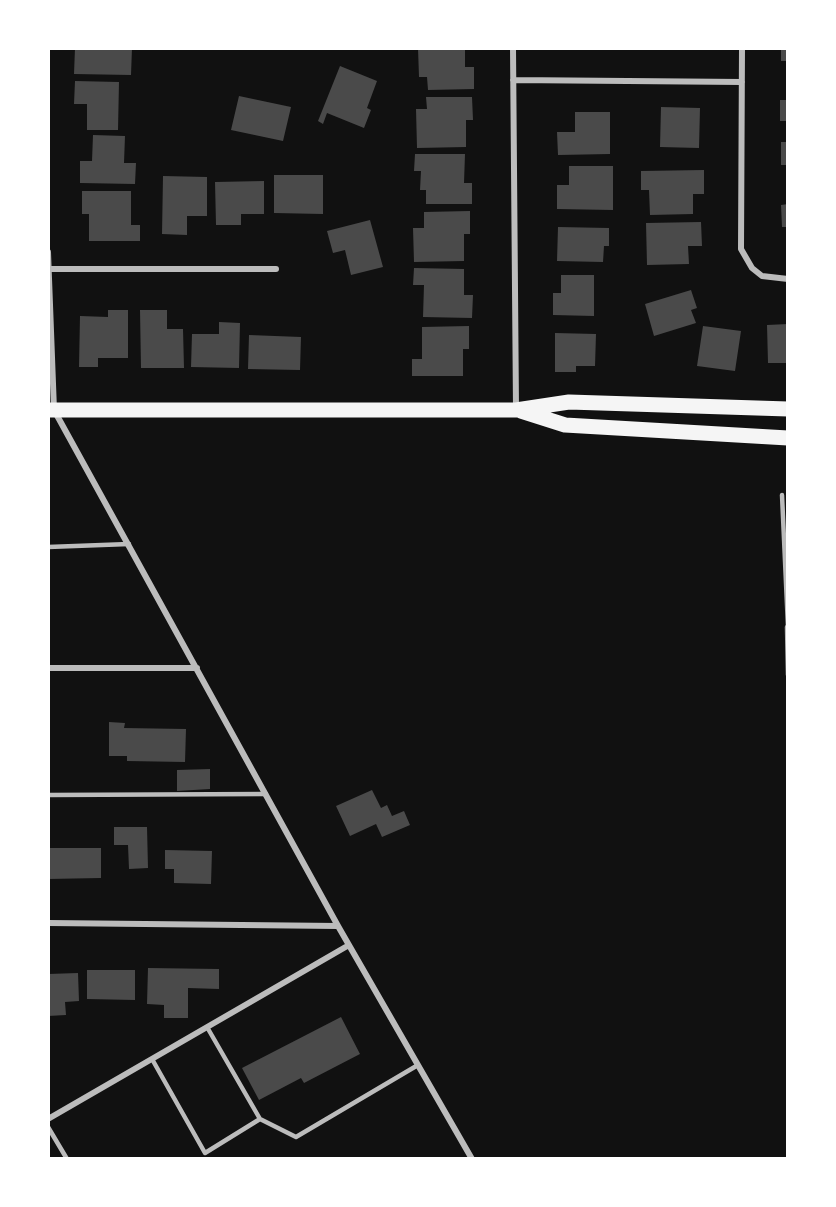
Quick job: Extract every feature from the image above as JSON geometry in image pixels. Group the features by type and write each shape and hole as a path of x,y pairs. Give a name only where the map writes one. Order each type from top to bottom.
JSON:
{"main road":[{"path":"51,410 516,410 569,402 788,409"},
{"path":"516,410 565,425 788,438"}],"street":[{"path":"513,48 516,410"},
{"path":"742,48 741,249 752,268 762,276 788,279"},
{"path":"513,80 742,82"},
{"path":"48,252 51,269 51,410 129,544 338,926 472,1159"},
{"path":"51,269 276,269"},
{"path":"48,668 197,668"},
{"path":"48,923 338,926"},
{"path":"48,1119 349,945"}],"lane":[{"path":"782,495 788,675"},
{"path":"48,547 129,544"},
{"path":"48,795 266,794"},
{"path":"207,1027 260,1119 296,1137 418,1065"},
{"path":"152,1059 205,1153 260,1119"},
{"path":"48,1126 67,1159"}],"building":[{"path":"75,48 132,48 131,75 74,74"},
{"path":"418,48 465,48 465,67 474,67 474,89 428,90 427,77 419,77"},
{"path":"781,48 788,48 788,61 781,61"},
{"path":"340,66 377,81 367,108 371,110 364,128 327,113 323,124 318,121"},
{"path":"75,81 119,82 118,130 87,130 87,104 74,104"},
{"path":"239,96 291,107 283,141 231,130"},
{"path":"426,97 472,97 473,120 466,120 466,147 417,148 416,109 427,109"},
{"path":"780,100 788,100 788,121 780,121"},
{"path":"661,107 700,108 699,148 660,147"},
{"path":"575,112 610,112 610,154 558,155 557,132 575,132"},
{"path":"93,135 125,136 124,163 136,163 135,184 80,183 80,161 92,161"},
{"path":"781,142 788,142 788,165 781,165"},
{"path":"415,154 465,154 464,183 472,183 472,204 426,204 426,190 420,190 421,171 414,171"},
{"path":"569,166 613,166 613,210 557,209 557,185 569,185"},
{"path":"704,170 704,194 693,194 693,214 650,215 649,190 641,190 641,171"},
{"path":"274,175 323,175 323,214 274,213"},
{"path":"163,176 207,177 207,216 187,216 187,235 162,234"},
{"path":"264,181 264,214 241,214 241,225 216,225 215,182"},
{"path":"82,191 131,191 131,225 140,225 140,241 89,241 89,214 82,214"},
{"path":"788,204 788,227 782,227 781,205"},
{"path":"470,211 470,234 464,234 464,261 414,262 413,228 424,228 424,212"},
{"path":"370,220 383,267 351,275 345,250 333,253 327,231"},
{"path":"701,222 702,246 688,246 689,264 647,265 646,223"},
{"path":"558,227 609,228 609,246 604,246 603,262 557,261"},
{"path":"414,268 464,269 464,295 473,295 472,318 423,317 424,285 413,285"},
{"path":"561,275 594,275 594,316 553,315 553,293 561,293"},
{"path":"691,290 697,308 691,310 696,323 654,336 645,304"},
{"path":"108,310 128,310 128,358 98,358 98,367 79,367 80,316 108,317"},
{"path":"140,310 167,310 167,329 183,329 184,368 141,368"},
{"path":"219,322 240,323 239,368 191,367 192,334 219,334"},
{"path":"788,324 788,363 768,363 767,325"},
{"path":"469,326 469,349 463,349 463,376 412,376 412,359 422,359 422,327"},
{"path":"703,326 741,331 735,371 697,366"},
{"path":"555,333 596,334 595,366 576,366 576,372 555,372"},
{"path":"249,335 301,337 300,370 248,369"},
{"path":"109,722 125,723 124,728 186,729 185,762 127,761 127,756 109,756"},
{"path":"210,769 210,789 177,791 177,770"},
{"path":"372,790 381,808 387,805 392,816 404,811 410,825 382,837 376,824 350,836 336,806"},
{"path":"114,827 147,827 148,868 129,869 128,845 114,845"},
{"path":"48,848 101,848 101,878 48,879"},
{"path":"165,850 212,851 211,884 174,883 174,869 165,869"},
{"path":"148,968 219,969 219,989 188,988 188,1018 164,1018 164,1005 147,1004"},
{"path":"87,970 135,970 135,1000 87,999"},
{"path":"78,973 79,1001 65,1002 66,1015 48,1016 48,974"},
{"path":"341,1017 360,1054 304,1083 301,1078 259,1100 242,1068"}]}
